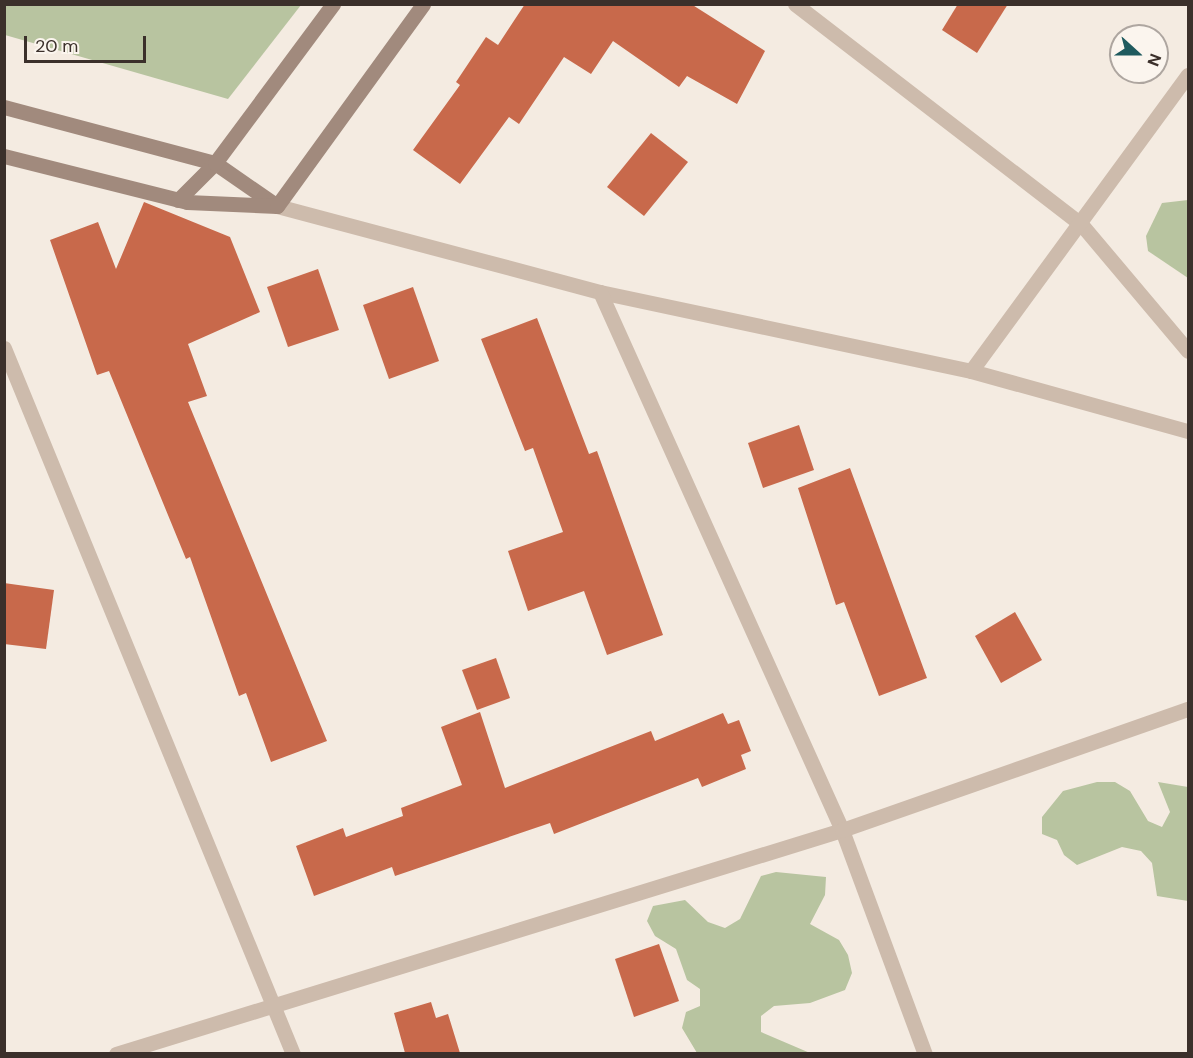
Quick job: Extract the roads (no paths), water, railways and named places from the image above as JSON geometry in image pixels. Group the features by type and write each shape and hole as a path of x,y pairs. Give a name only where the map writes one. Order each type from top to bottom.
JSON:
{"street":[{"path":"178,200 215,163 333,4"},
{"path":"277,206 423,4"},
{"path":"795,4 1081,224 1188,351"},
{"path":"971,371 1081,224 1188,75"},
{"path":"4,107 215,163 277,206"},
{"path":"4,156 178,200 277,206 600,292 971,371 1188,431"},
{"path":"600,292 842,830 925,1053"},
{"path":"4,348 293,1053"},
{"path":"116,1053 842,830 1188,709"}]}
